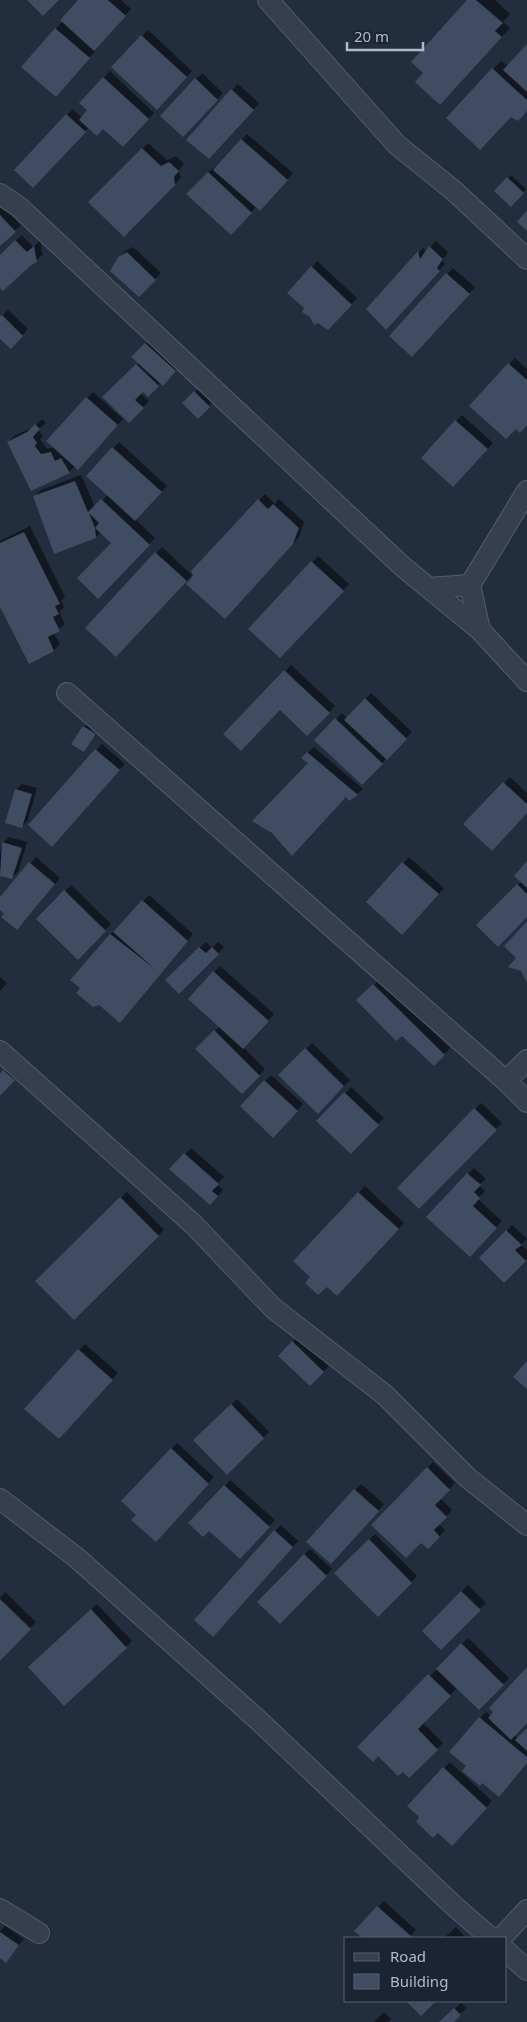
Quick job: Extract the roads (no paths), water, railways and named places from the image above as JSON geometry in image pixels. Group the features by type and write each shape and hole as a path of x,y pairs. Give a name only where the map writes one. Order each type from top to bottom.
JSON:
{"street":[{"path":"268,0 397,145 453,190 527,259"},
{"path":"0,194 20,207 402,566 480,630 527,681"},
{"path":"480,630 470,585 527,491"},
{"path":"429,588 470,585"},
{"path":"67,693 506,1081 527,1102"},
{"path":"0,1051 193,1224 273,1308 385,1396 468,1478 527,1525"},
{"path":"506,1081 527,1060"},
{"path":"0,1499 92,1570 258,1719 453,1905 490,1937"},
{"path":"0,1909 39,1933"},
{"path":"502,1937 527,1910"},
{"path":"507,1952 527,1970"}]}
